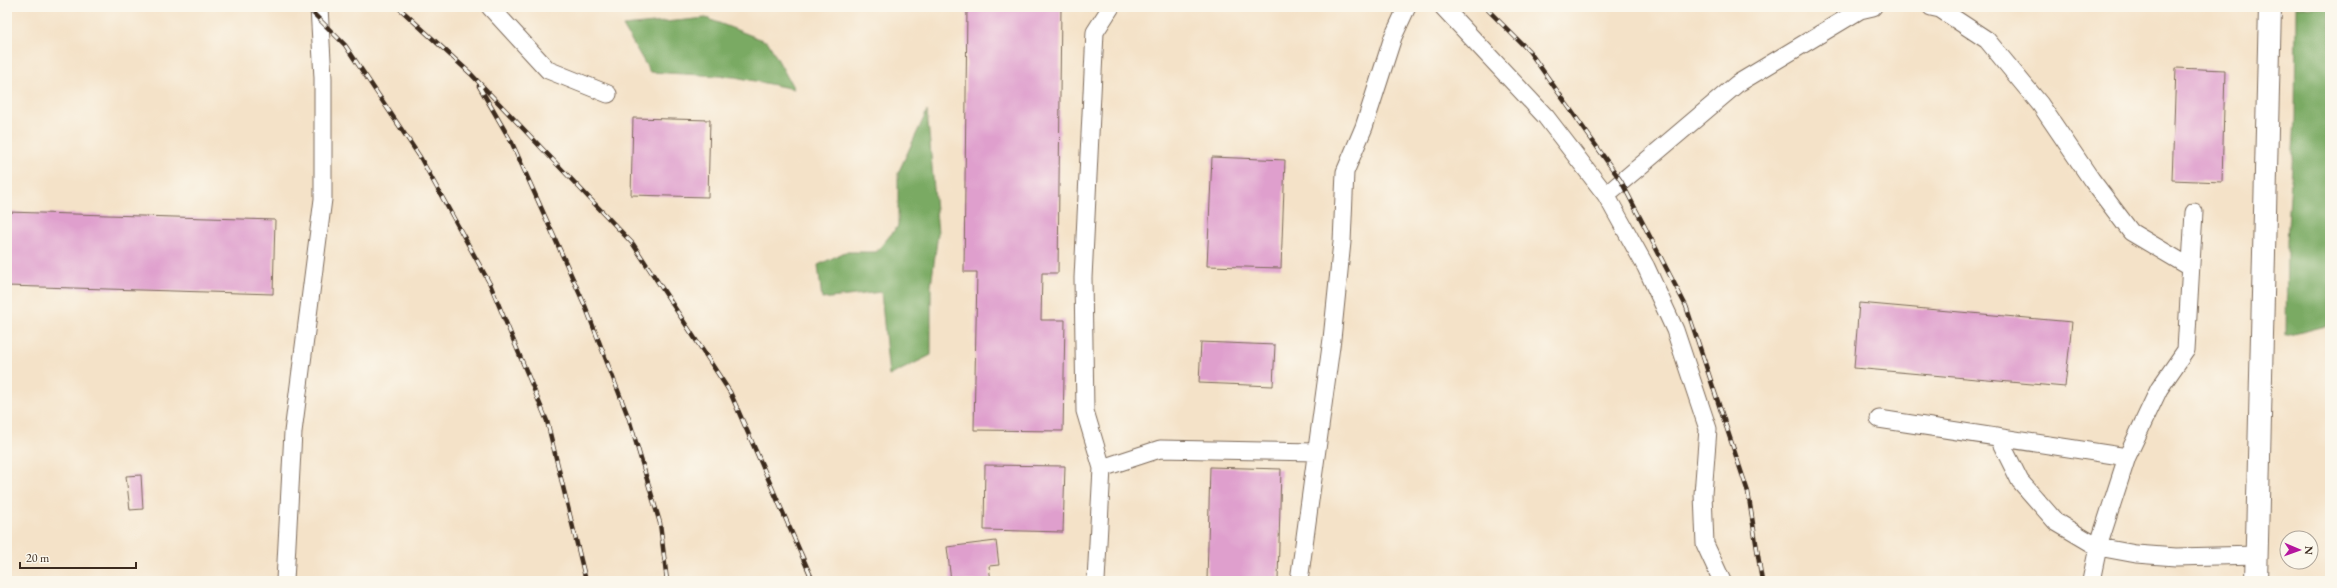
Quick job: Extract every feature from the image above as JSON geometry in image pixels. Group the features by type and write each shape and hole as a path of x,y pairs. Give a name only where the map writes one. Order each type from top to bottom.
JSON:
{"street":[{"path":"2256,581 2270,7"}],"lane":[{"path":"285,581 293,432 323,199 323,78 318,7"},
{"path":"490,7 548,70 608,94"},
{"path":"1096,581 1102,468 1085,411 1083,278 1095,32 1111,7"},
{"path":"1299,581 1332,340 1342,242 1345,172 1364,127 1393,37 1407,7"},
{"path":"1443,7 1546,117 1606,195 1646,267 1674,330 1708,429 1703,494 1705,544 1722,581"},
{"path":"1931,7 1940,9 1986,40 2040,104 2091,179 2131,232 2190,267"},
{"path":"1606,195 1737,84 1864,8"},
{"path":"2091,581 2098,547 2127,457 2159,389 2186,350 2194,212"},
{"path":"1879,419 2127,457"},
{"path":"1998,437 2020,481 2056,522 2098,547 2136,554 2176,557 2257,555"},
{"path":"1102,468 1160,449 1316,452"}],"green space":[{"path":"2296,7 2330,7 2330,325 2286,336 2287,241 2295,119"},
{"path":"706,18 768,42 794,89 735,77 650,72 623,26"},
{"path":"927,111 938,233 931,286 931,355 889,376 881,292 822,299 818,265 845,252 876,252 898,226 898,173"}],"building":[{"path":"967,7 1061,7 1058,273 1042,273 1041,320 1065,320 1063,431 974,430 977,272 964,272"},
{"path":"2176,68 2225,70 2222,182 2172,180"},
{"path":"633,118 710,120 708,197 631,195"},
{"path":"1212,157 1285,160 1281,268 1207,266"},
{"path":"7,212 275,220 273,294 7,286"},
{"path":"1859,303 2072,322 2065,387 1854,368"},
{"path":"1201,342 1275,345 1273,386 1199,383"},
{"path":"985,465 1065,466 1063,532 984,530"},
{"path":"1210,467 1281,469 1278,581 1207,581"},
{"path":"141,475 143,509 130,510 126,476"},
{"path":"2329,536 2330,581 2327,581"},
{"path":"996,541 999,565 989,566 991,581 951,581 947,547"}],"railway":[{"path":"307,7 345,45 420,157 490,284 547,421 586,581"},
{"path":"398,7 471,74 633,244 730,392 813,581"},
{"path":"1485,7 1529,51 1621,181 1686,306 1748,492 1762,581"},
{"path":"479,86 512,143 586,308 629,419 660,523 667,581"}]}
